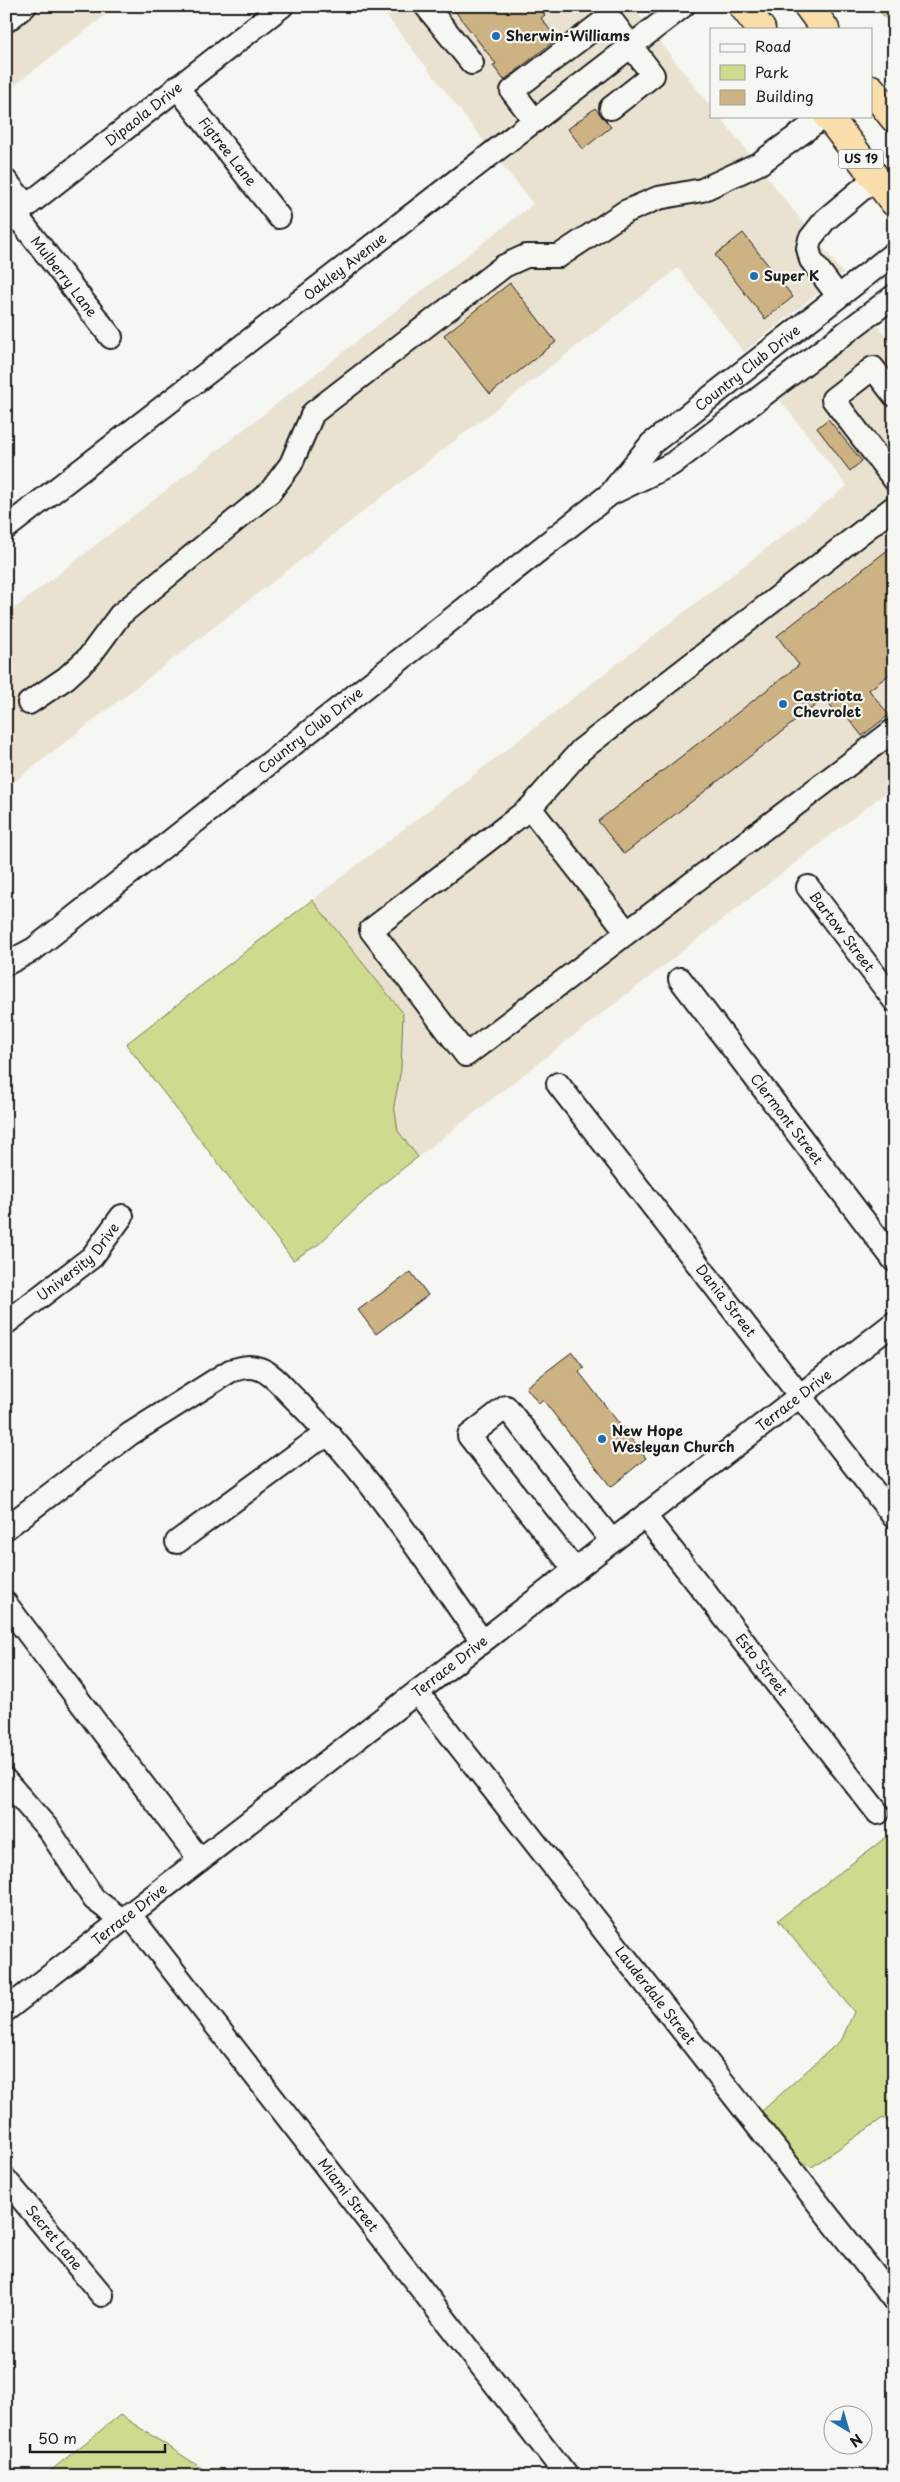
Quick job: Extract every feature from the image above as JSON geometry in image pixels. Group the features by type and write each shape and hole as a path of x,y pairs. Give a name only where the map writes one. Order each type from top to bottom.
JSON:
{"highway":[{"path":"743,6 760,28"},
{"path":"808,6 824,28"},
{"path":"872,89 892,113"},
{"name":"US 19","path":"829,118 894,202"}],"street":[{"path":"6,21 25,6"},
{"name":"Dipaola Drive","path":"16,214 282,6"},
{"path":"426,6 472,63"},
{"name":"Oakley Avenue","path":"6,528 683,6"},
{"path":"534,121 512,91 609,17 653,75 611,108"},
{"name":"Figtree Lane","path":"177,87 279,217"},
{"path":"29,703 66,678 89,657 120,614 270,492 291,464 313,413 504,266 526,256 559,256 625,212 658,198 702,190 760,163 824,118"},
{"path":"838,296 811,260 808,248 810,239 825,220 875,178"},
{"name":"Mulberry Lane","path":"6,182 16,214 111,338"},
{"name":"Country Club Drive","path":"6,964 34,949 610,494 651,444 894,253"},
{"name":"Country Club Drive","path":"610,494 672,464 812,356 894,296"},
{"path":"793,331 812,356"},
{"path":"894,394 873,368 833,400 894,479"},
{"path":"737,375 756,399"},
{"path":"894,507 581,750 530,808 371,930 466,1055 894,730"},
{"path":"530,808 627,932"},
{"name":"Bartow Street","path":"808,887 894,1000"},
{"name":"Clermont Street","path":"680,979 894,1260"},
{"name":"Dania Street","path":"558,1084 894,1518"},
{"name":"University Drive","path":"6,1323 92,1257 122,1216"},
{"name":"Terrace Drive","path":"6,2010 894,1323"},
{"path":"6,1528 130,1434 230,1371 245,1366 260,1369 274,1379 330,1435 376,1490 482,1642"},
{"path":"575,1570 469,1436 506,1406 612,1541"},
{"path":"176,1542 311,1444 330,1435"},
{"name":"Esto Street","path":"645,1516 878,1813"},
{"path":"6,1604 200,1860"},
{"name":"Lauderdale Street","path":"417,1692 894,2300"},
{"name":"Miami Street","path":"6,1781 49,1830 94,1899 126,1918 566,2476"},
{"name":"Secret Lane","path":"6,2180 102,2295"}],"shaded area":[{"path":"6,6 117,6 6,92"},
{"path":"379,6 632,6 710,106 710,118 721,118 843,273 744,352 678,268 6,788 6,615 533,204"},
{"name":"Castriota Chevrolet","path":"876,323 894,346 894,786 418,1157 398,1131 394,1105 401,1070 312,900 847,486 779,399"}],"green space":[{"path":"876,6 894,6 894,29"},
{"path":"312,900 403,1013 401,1070 394,1105 398,1131 418,1157 380,1186 319,1244 293,1260 126,1044"},
{"path":"894,1831 894,2125 883,2118 812,2167 799,2162 762,2111 842,2039 854,2012 778,1920"},
{"path":"120,2415 214,2476 44,2476"}],"building":[{"path":"451,6 538,6 545,15 541,18 557,39 504,80 493,66 496,64"},
{"path":"595,108 611,127 583,149 568,129"},
{"name":"Super K","path":"743,233 793,297 765,319 715,255"},
{"path":"510,283 556,342 490,394 444,335"},
{"path":"828,419 862,461 850,471 817,428"},
{"name":"Castriota Chevrolet","path":"894,545 894,671 869,690 889,715 862,736 842,710 837,714 825,698 624,854 598,821 799,665 777,636"},
{"path":"411,1272 428,1295 376,1334 358,1310"},
{"name":"New Hope Wesleyan Church","path":"572,1352 584,1368 579,1372 646,1458 611,1487 543,1400 539,1404 526,1387"}],"place":[{"name":"Sherwin-Williams","path":"496,36"},
{"name":"Super K","path":"754,276"},
{"name":"Castriota Chevrolet","path":"783,704"},
{"name":"New Hope Wesleyan Church","path":"602,1439"}]}
